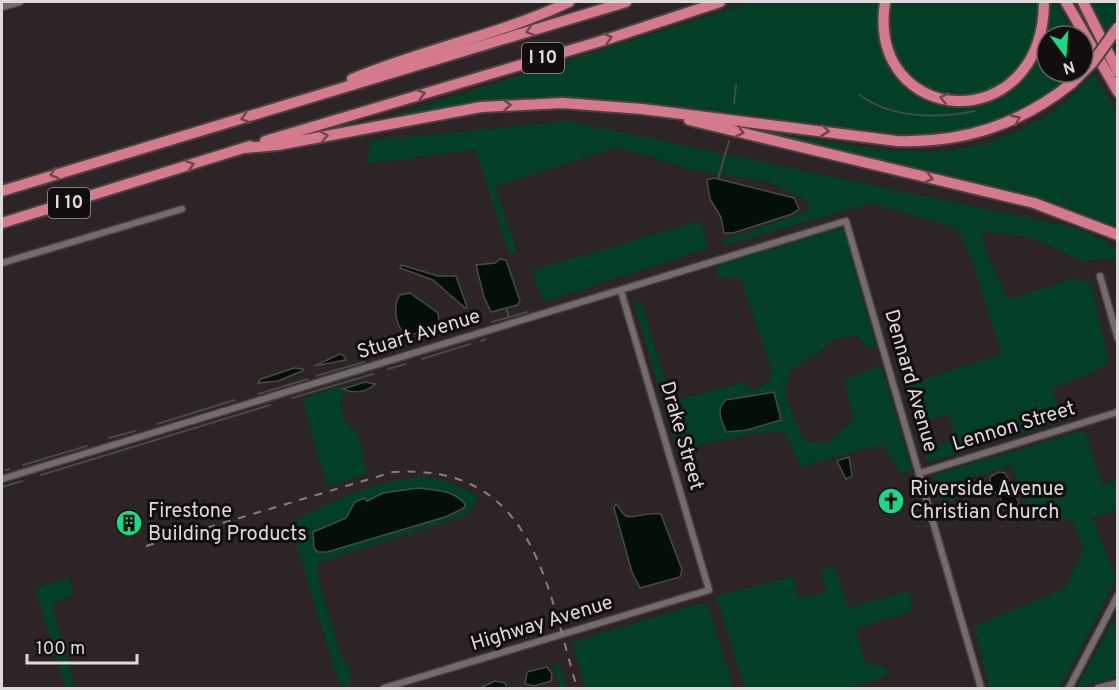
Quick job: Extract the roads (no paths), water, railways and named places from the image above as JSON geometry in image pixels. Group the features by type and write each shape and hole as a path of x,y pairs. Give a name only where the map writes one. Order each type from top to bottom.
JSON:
{"highway":[{"path":"301,101 380,68 508,27 569,2"},
{"name":"I 10","path":"2,191 626,2"},
{"name":"I 10","path":"2,223 245,147 608,39 720,2"},
{"path":"885,2 882,20 884,42 901,73 928,94 963,101 987,97 1001,90 1024,72 1037,49 1043,22 1044,2"},
{"path":"1066,2 1118,92"},
{"path":"1083,2 1118,72"},
{"path":"245,147 278,145 481,107 563,103 642,109 897,141 925,142 952,139 991,130 1029,113 1072,83 1093,62 1118,27"},
{"path":"642,109 1034,203 1118,235"}],"street":[{"path":"2,7 20,2"},
{"path":"2,263 182,209"},
{"name":"Stuart Avenue","path":"2,479 846,221"},
{"name":"Dennard Avenue","path":"846,221 981,688"},
{"path":"1100,276 1118,339"},
{"name":"Drake Street","path":"621,291 709,590"},
{"name":"Lennon Street","path":"920,473 1118,412"},
{"name":"Highway Avenue","path":"384,688 709,590"},
{"path":"1069,688 1118,595"},
{"path":"1098,688 1118,683"}],"waterway":[{"path":"734,103 736,85"},
{"path":"860,95 885,108 915,115 960,114 974,111"},
{"path":"757,129 796,134"},
{"path":"718,179 729,141"},
{"path":"506,308 509,317"},
{"path":"492,322 527,312"},
{"path":"481,341 486,339"},
{"path":"422,359 470,344"},
{"path":"316,376 364,362"},
{"path":"388,369 406,364"},
{"path":"292,398 373,374"},
{"path":"258,394 308,379"},
{"path":"157,424 235,400"},
{"path":"41,475 270,405"},
{"path":"109,438 135,431"},
{"path":"23,465 87,446"},
{"path":"2,487 22,481"}],"railway":[{"path":"146,546 393,472 440,474 476,487 505,509 526,537 542,571 555,609 577,688"}],"place":[{"name":"Riverside Avenue Christian Church","path":"891,501"},
{"name":"Firestone Building Products","path":"129,523"}]}
